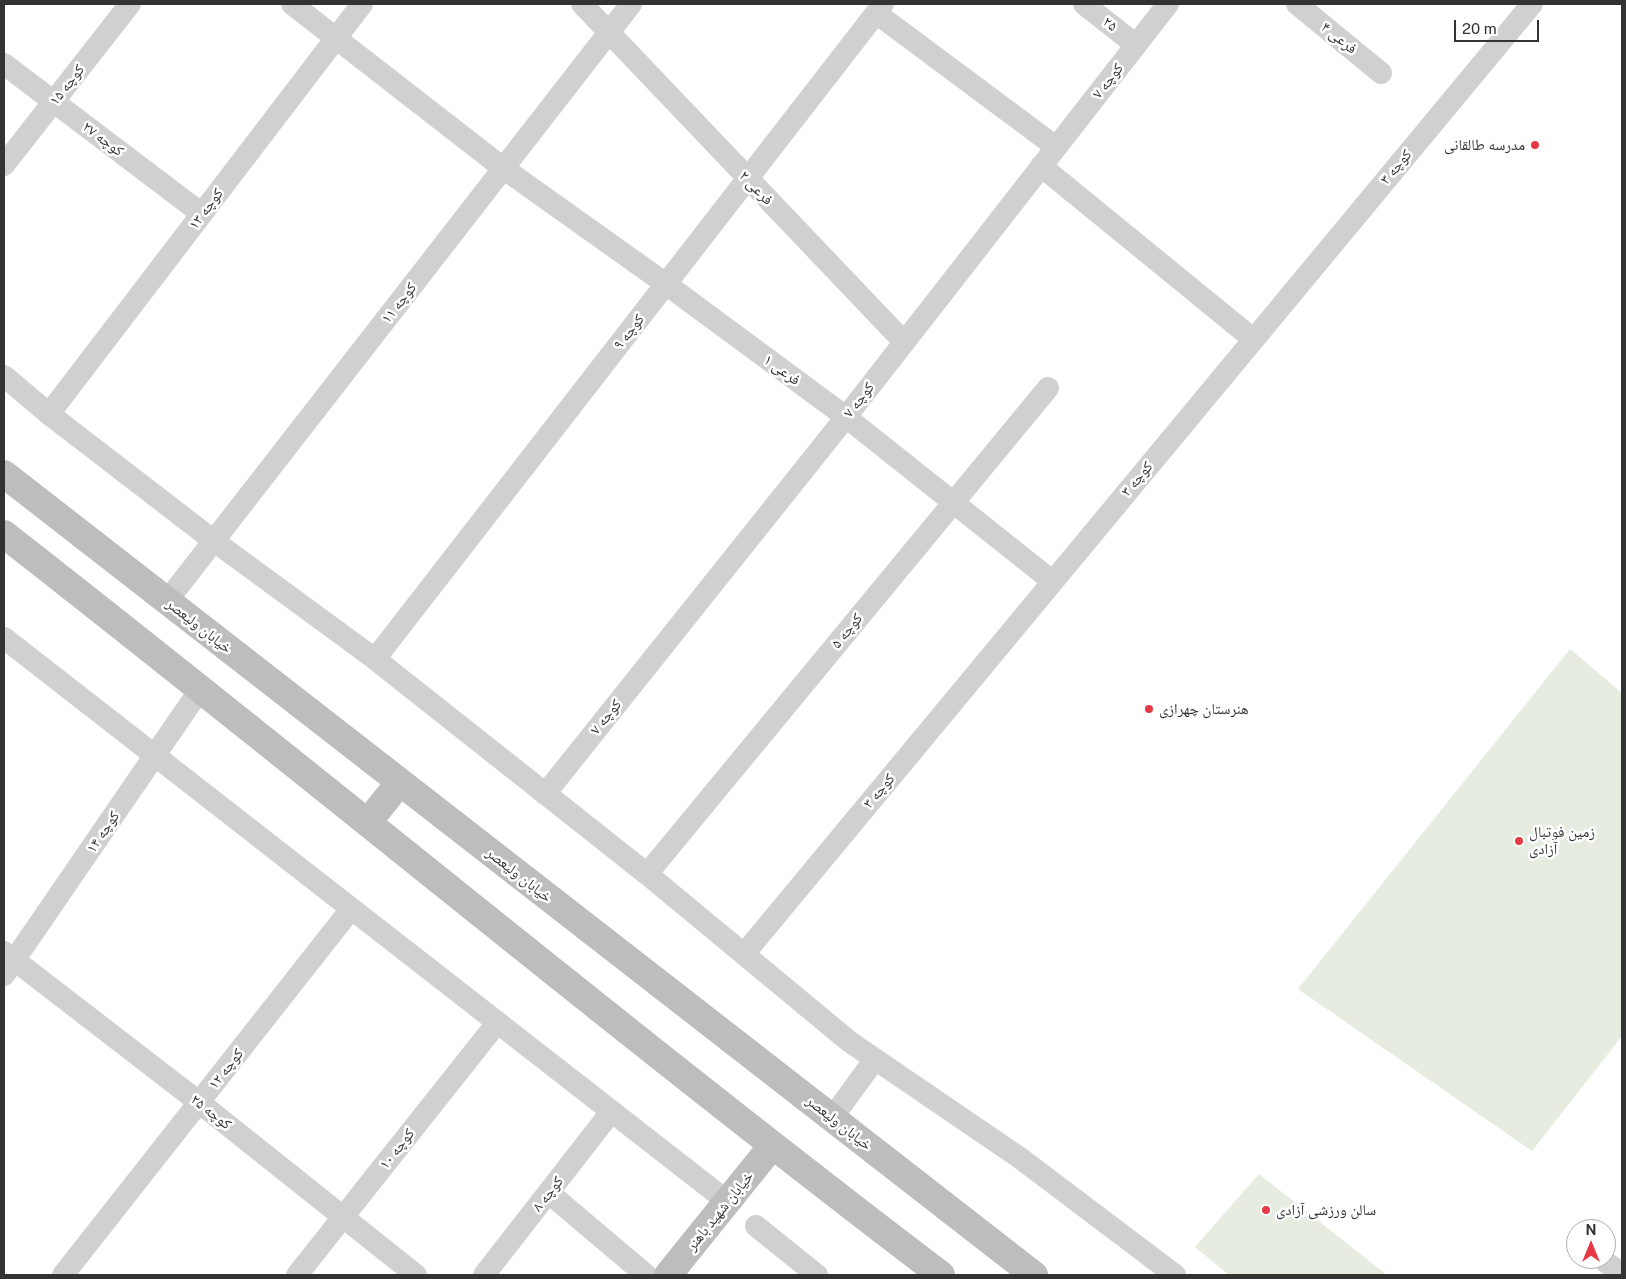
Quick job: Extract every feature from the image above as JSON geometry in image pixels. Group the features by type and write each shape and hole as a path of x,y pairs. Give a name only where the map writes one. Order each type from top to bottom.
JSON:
{"street":[{"name":"کوچه ۱۵","path":"4,165 130,4"},
{"name":"فرعی ۱","path":"292,4 503,168 666,284 846,417 1052,581"},
{"name":"کوچه ۱۳","path":"49,414 362,4"},
{"name":"فرعی ۲","path":"582,4 904,342"},
{"name":"کوچه ۱۱","path":"167,602 631,4"},
{"name":"۲۵","path":"1084,4 1136,45"},
{"name":"کوچه ۷","path":"545,794 846,417 1168,4"},
{"name":"فرعی ۴","path":"1296,4 1381,73"},
{"name":"کوچه ۳","path":"744,954 1532,4"},
{"path":"879,8 1056,147"},
{"name":"کوچه ۹","path":"376,659 879,8"},
{"name":"کوچه ۲۷","path":"4,64 202,214"},
{"path":"1041,166 1253,339"},
{"path":"4,376 49,414 214,541 376,659 646,874 850,1042 1020,1158 1176,1275"},
{"name":"کوچه ۵","path":"646,874 1048,388"},
{"name":"خیابان ولیعصر","path":"5,478 400,782 1034,1275"},
{"path":"4,534 201,688 772,1146 941,1275"},
{"path":"4,638 728,1202"},
{"name":"کوچه ۱۴","path":"7,962 105,829 153,755 201,688"},
{"path":"368,822 400,782"},
{"name":"کوچه ۱۲","path":"63,1275 351,909"},
{"name":"کوچه ۲۵","path":"7,962 200,1103 416,1275"},
{"name":"کوچه ۱۰","path":"297,1275 497,1023"},
{"path":"832,1118 875,1059"},
{"name":"کوچه ۸","path":"484,1275 611,1112"},
{"name":"خیابان شهید باهنر","path":"668,1275 772,1146"},
{"path":"549,1193 646,1275"},
{"path":"756,1226 817,1275"}],"shaded area":[{"name":"زمین فوتبال آزادی","path":"1570,649 1622,693 1622,1036 1532,1151 1298,989"},
{"name":"سالن ورزشی آزادی","path":"1259,1174 1387,1275 1229,1275 1195,1247"}],"place":[{"name":"مدرسه طالقانی","path":"1535,145"},
{"name":"هنرستان چهرازی","path":"1149,709"},
{"name":"زمین فوتبال آزادی","path":"1519,841"},
{"name":"سالن ورزشی آزادی","path":"1266,1210"}]}
